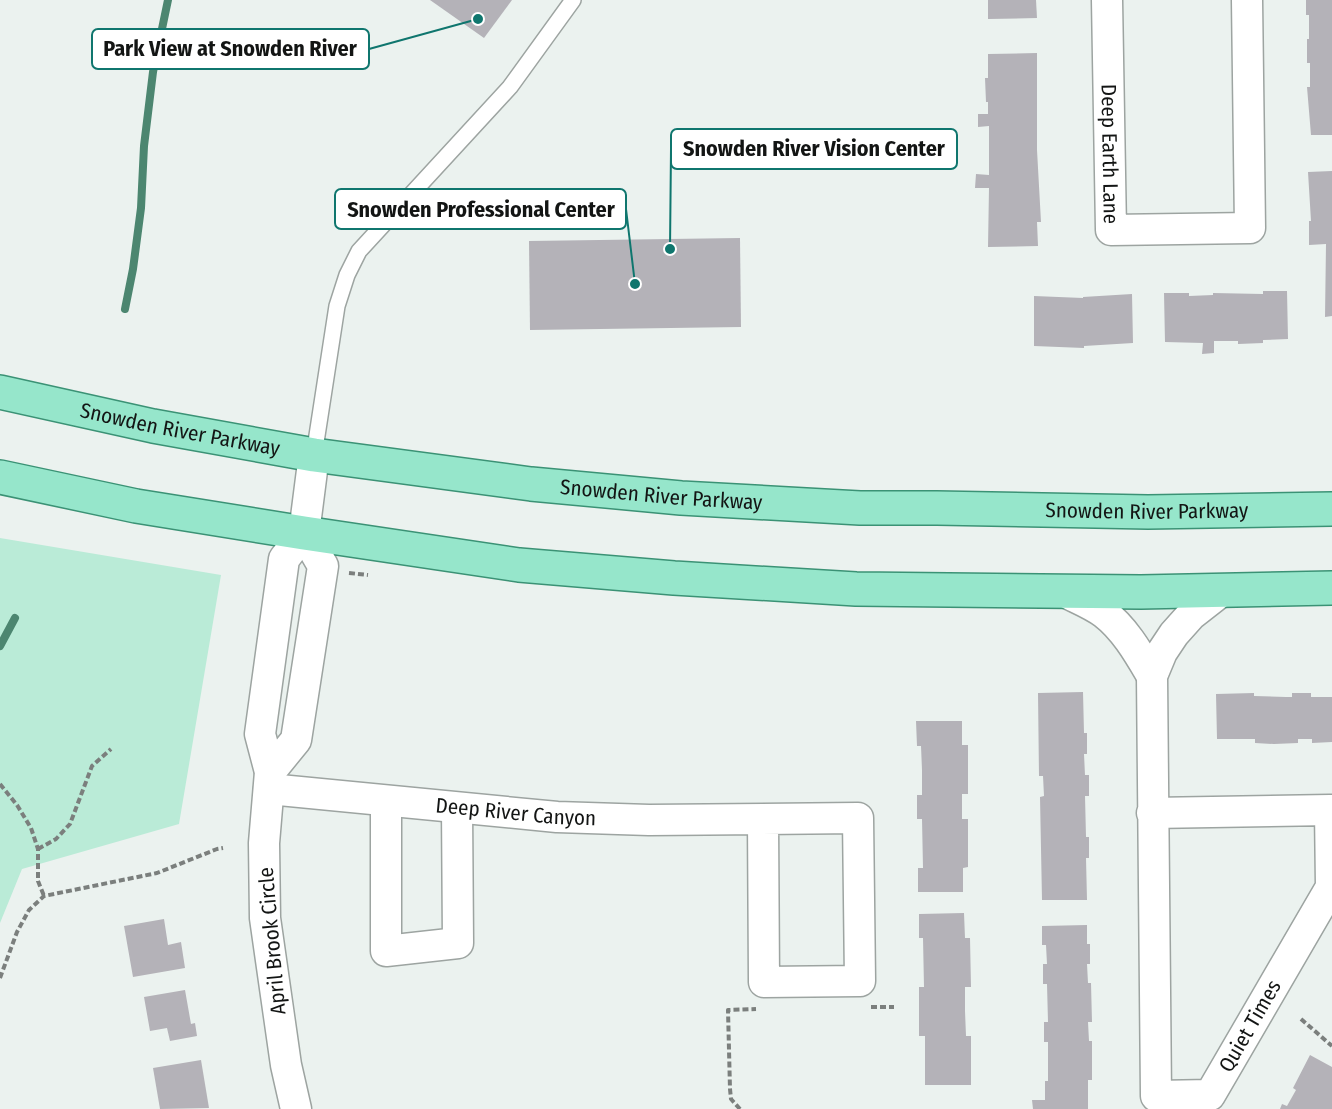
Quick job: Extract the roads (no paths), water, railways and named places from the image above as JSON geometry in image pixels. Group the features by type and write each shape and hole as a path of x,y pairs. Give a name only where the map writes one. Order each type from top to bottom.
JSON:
{"main road":[{"name":"Snowden River Parkway","path":"0,392 153,426 314,455 531,484 681,498 860,508 1148,512 1332,509"},
{"path":"0,477 136,506 304,533 519,565 674,578 856,589 1063,591 1332,588"}],"street":[{"name":"Deep Earth Lane","path":"1107,0 1111,230 1250,228 1247,0"},
{"path":"269,780 296,740 323,566 304,533 314,455"},
{"name":"April Brook Circle","path":"296,1109 286,1065 265,918 264,843 269,780 260,734 284,559 304,533"},
{"name":"Quiet Times","path":"1152,813 1329,810 1331,887 1210,1095 1156,1096 1152,813 1152,676 1162,652 1174,634 1191,615 1223,590"},
{"path":"1063,591 1110,618 1138,652 1152,676"},
{"name":"Deep River Canyon","path":"269,780 386,801 557,817 649,820 858,818 860,981 764,982 763,820"},
{"path":"386,801 386,951 458,943 457,808"}],"lane":[{"path":"314,455 337,306 347,275 359,252 510,87 573,0"}],"waterway":[{"path":"125,309 141,208 144,146 153,72 168,0"},
{"path":"0,646 15,618"}],"place":[{"name":"Park View at Snowden River","path":"478,19"},
{"name":"Snowden River Vision Center","path":"670,249"},
{"name":"Snowden Professional Center","path":"635,284"}]}
